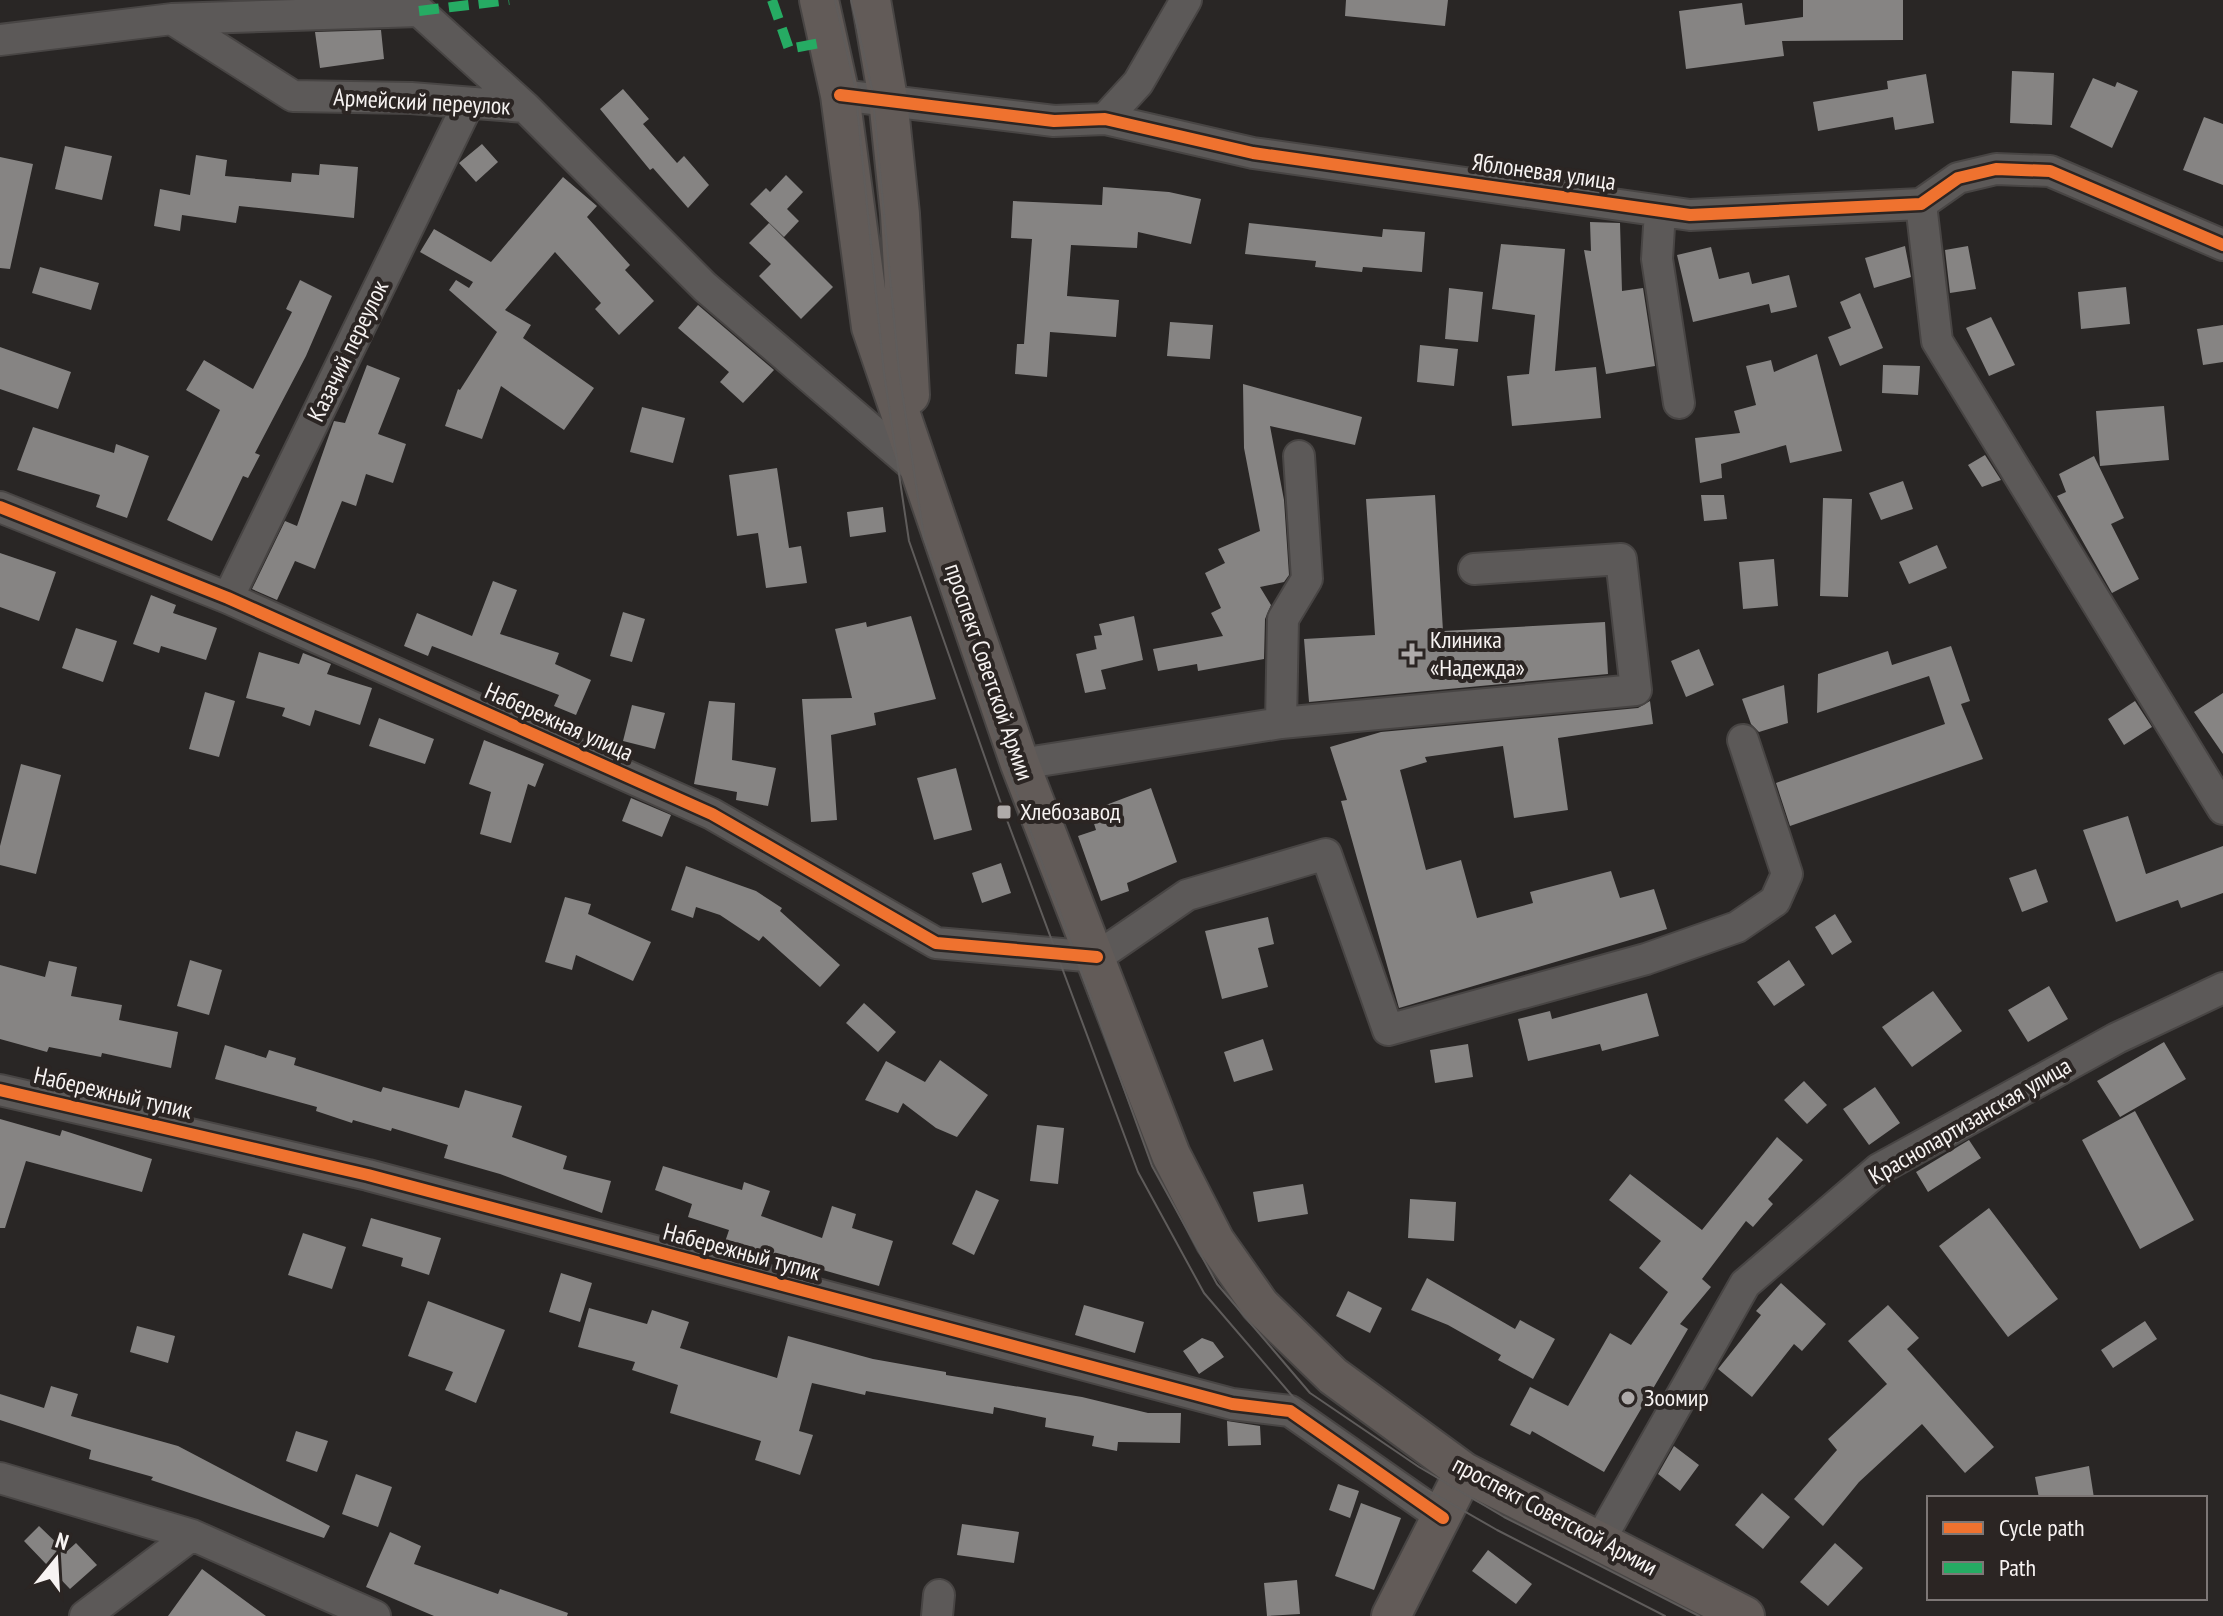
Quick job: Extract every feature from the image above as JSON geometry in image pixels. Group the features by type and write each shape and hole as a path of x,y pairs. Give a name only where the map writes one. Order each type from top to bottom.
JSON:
{"main road":[{"name":"проспект Советской Армии","path":"874,8 888,99 917,469"},
{"name":"проспект Советской Армии","path":"823,13 840,95 871,327 1020,764 1171,1155 1215,1241 1260,1305 1333,1376 1464,1472 1745,1616"},
{"path":"1391,1616 1464,1472"}],"street":[{"path":"1105,119 1138,83 1186,0"},
{"path":"0,40 172,19 419,11 525,107"},
{"name":"Армейский переулок","path":"172,19 293,96 411,98 525,107 705,287 917,469"},
{"name":"Яблоневая улица","path":"840,95 1054,121 1105,119 1253,153 1690,215 1921,204"},
{"name":"Казачий переулок","path":"228,598 468,104"},
{"path":"2223,245 2050,171 1996,169 1958,178 1921,204 1937,341 2223,809"},
{"path":"1660,211 1657,259 1679,403"},
{"path":"1281,723 1283,619 1307,579 1299,456"},
{"name":"Набережная улица","path":"0,507 228,598 712,814 936,943 1097,957"},
{"path":"1020,764 1281,723 1636,690 1621,559 1474,569"},
{"path":"1097,957 1187,895 1326,854 1388,1030 1646,959 1737,927 1775,901 1787,874 1743,740"},
{"name":"Краснопартизанская улица","path":"1600,1540 1745,1284 1879,1169 2117,1038 2223,988"},
{"name":"Набережный тупик","path":"0,1090 368,1175 1232,1404 1290,1411 1443,1518"},
{"path":"0,1478 192,1535 375,1616"},
{"path":"85,1616 192,1535"}],"building":[{"path":"1346,0 1448,0 1445,26 1345,16"},
{"path":"1803,0 1903,0 1903,40 1782,41 1784,56 1686,69 1679,11 1742,3 1745,25 1803,17"},
{"path":"381,30 384,59 320,68 315,32"},
{"path":"2012,71 2054,73 2052,125 2010,123"},
{"path":"1926,74 1934,123 1895,130 1893,117 1818,131 1813,102 1888,89 1887,81"},
{"path":"2093,78 2115,87 2117,82 2138,91 2112,148 2070,127"},
{"path":"623,89 649,119 643,124 677,163 684,156 709,185 688,208 653,168 650,170 600,109"},
{"path":"2204,117 2223,124 2223,185 2183,170"},
{"path":"482,144 498,162 476,182 459,163"},
{"path":"65,146 112,156 102,200 55,189"},
{"path":"196,155 227,160 225,176 291,182 292,173 319,175 320,164 358,167 354,218 239,206 236,223 182,215 180,231 154,226 160,189 190,195"},
{"path":"0,157 33,164 10,269 0,268"},
{"path":"786,175 803,192 787,209 799,221 784,237 750,204 766,188 770,192"},
{"path":"563,177 597,206 587,217 630,265 625,270 654,301 619,335 595,309 601,303 555,252 505,310 531,325 523,338 594,388 564,430 501,386 482,439 445,426 458,389 497,332 449,290 456,280 469,288 473,282 420,252 434,229 491,262"},
{"path":"1103,187 1169,192 1201,199 1191,244 1138,232 1137,248 1071,245 1067,296 1119,300 1116,337 1050,332 1047,377 1015,374 1017,344 1024,344 1032,239 1011,238 1013,201 1102,205"},
{"path":"1590,222 1620,223 1622,291 1643,288 1655,366 1606,374 1584,250 1591,251"},
{"path":"769,223 833,287 801,319 759,276 771,264 749,243"},
{"path":"1249,223 1382,237 1383,229 1425,232 1422,272 1363,267 1362,272 1315,267 1316,261 1245,254"},
{"path":"1501,244 1565,249 1555,371 1596,367 1601,418 1512,426 1507,376 1529,374 1535,315 1492,309"},
{"path":"1905,246 1911,277 1874,288 1865,258"},
{"path":"1968,246 1976,289 1950,293 1945,250"},
{"path":"1711,247 1719,279 1749,272 1752,284 1789,275 1797,307 1771,313 1769,304 1693,322 1677,255"},
{"path":"40,267 99,283 91,310 32,293"},
{"path":"300,280 332,296 306,356 255,453 260,455 248,478 243,476 212,541 167,520 220,410 186,390 204,360 253,389 292,312 286,309"},
{"path":"2126,287 2130,324 2081,329 2078,292"},
{"path":"1449,288 1483,292 1478,342 1445,339"},
{"path":"1860,293 1883,348 1840,366 1828,337 1851,328 1840,302"},
{"path":"698,305 774,370 743,403 720,382 729,372 678,328"},
{"path":"1991,317 2015,365 1989,376 1966,328"},
{"path":"1170,322 1213,325 1210,359 1167,356"},
{"path":"2223,325 2223,362 2203,365 2197,329"},
{"path":"1420,345 1458,349 1454,386 1417,382"},
{"path":"0,347 71,372 58,409 0,389"},
{"path":"1817,354 1842,451 1790,463 1786,445 1721,464 1722,478 1700,483 1695,438 1740,433 1734,411 1756,405 1746,366 1771,360 1774,372"},
{"path":"367,365 400,378 378,434 406,444 393,483 366,474 356,506 342,501 315,569 295,561 277,600 252,589 285,521 297,526 334,421 345,423"},
{"path":"1883,365 1920,366 1918,395 1882,393"},
{"path":"1243,384 1362,417 1355,445 1270,426 1284,500 1289,575 1284,582 1260,587 1271,605 1265,619 1264,659 1198,671 1197,664 1158,671 1153,649 1223,636 1211,613 1221,608 1205,573 1225,563 1218,549 1260,531 1244,448"},
{"path":"2164,406 2169,460 2100,466 2096,411"},
{"path":"642,407 685,418 673,463 630,452"},
{"path":"33,427 114,453 116,444 149,456 127,518 96,507 100,495 17,470"},
{"path":"1985,455 2001,480 1982,487 1968,465"},
{"path":"2094,456 2124,518 2111,524 2139,579 2112,593 2057,496 2066,492 2059,474"},
{"path":"777,468 789,548 801,546 807,583 766,588 758,533 737,536 729,475"},
{"path":"1903,481 1913,509 1881,520 1869,493"},
{"path":"1435,495 1443,631 1605,622 1608,674 1309,702 1304,639 1375,635 1366,499"},
{"path":"1701,495 1724,495 1727,519 1704,521"},
{"path":"1823,498 1852,499 1848,597 1820,596"},
{"path":"883,507 886,532 850,537 847,512"},
{"path":"1937,545 1947,568 1909,584 1899,562"},
{"path":"0,553 56,572 39,621 0,607"},
{"path":"1774,559 1778,606 1743,609 1739,562"},
{"path":"493,581 517,590 500,634 559,653 555,664 591,680 576,715 554,706 559,695 432,646 428,656 404,646 417,613 472,636"},
{"path":"151,595 176,605 173,613 217,628 206,660 161,646 159,653 133,644"},
{"path":"623,612 645,619 632,662 610,656"},
{"path":"911,616 936,699 874,713 876,725 831,735 837,820 811,822 802,699 852,698 835,629 866,622 867,627"},
{"path":"1134,616 1143,660 1101,670 1106,689 1085,693 1076,654 1097,649 1094,636 1102,635 1099,624"},
{"path":"76,628 117,641 103,682 62,668"},
{"path":"1951,646 1970,701 1961,704 1983,759 1790,826 1776,783 1945,724 1929,676 1817,713 1818,674 1888,651 1892,665"},
{"path":"1699,649 1714,685 1686,697 1671,661"},
{"path":"259,652 299,664 303,653 331,664 327,674 372,688 360,725 315,710 310,726 282,716 285,708 246,698"},
{"path":"1784,685 1788,723 1759,732 1751,724 1742,699"},
{"path":"205,692 235,701 219,757 189,749"},
{"path":"2223,693 2223,754 2194,712"},
{"path":"709,701 735,703 732,760 776,768 768,806 736,800 737,792 694,784"},
{"path":"1650,701 1653,724 1558,738 1568,810 1514,818 1503,746 1425,757 1427,762 1400,770 1426,870 1461,860 1477,918 1533,903 1530,892 1611,871 1620,898 1654,889 1667,929 1399,1008 1341,801 1347,800 1330,747 1381,732 1638,708"},
{"path":"2135,701 2152,727 2124,745 2108,719"},
{"path":"632,705 665,713 655,749 623,741"},
{"path":"379,718 434,739 425,764 369,746"},
{"path":"484,740 544,764 535,787 528,784 511,843 480,834 491,792 469,784"},
{"path":"21,764 61,775 36,874 0,865 0,846"},
{"path":"956,768 972,830 934,840 917,778"},
{"path":"1151,788 1177,862 1127,883 1129,891 1101,901 1078,836 1096,830 1090,811"},
{"path":"631,798 671,815 662,837 622,821"},
{"path":"2128,816 2146,874 2223,846 2223,893 2181,908 2178,900 2116,922 2083,830"},
{"path":"1001,863 1011,893 982,903 972,873"},
{"path":"686,866 756,891 782,908 780,911 840,965 820,987 763,936 759,941 720,915 696,907 693,918 671,910"},
{"path":"2036,869 2048,902 2022,912 2009,878"},
{"path":"565,897 591,904 588,914 651,942 633,981 576,955 572,970 545,962"},
{"path":"1835,914 1852,942 1832,955 1815,927"},
{"path":"1268,917 1274,944 1258,948 1268,987 1222,999 1205,931"},
{"path":"190,960 222,970 209,1015 177,1006"},
{"path":"1789,960 1805,985 1774,1006 1757,982"},
{"path":"49,961 77,967 71,996 122,1005 119,1020 178,1032 171,1068 102,1053 101,1057 49,1047 47,1052 0,1039 0,965 45,977"},
{"path":"2049,986 2068,1019 2028,1042 2008,1010"},
{"path":"1933,991 1962,1031 1912,1067 1882,1027"},
{"path":"1647,993 1659,1036 1602,1051 1600,1044 1528,1061 1518,1019 1550,1011 1552,1019"},
{"path":"864,1003 896,1032 878,1052 846,1023"},
{"path":"1263,1039 1273,1070 1234,1082 1224,1052"},
{"path":"2164,1042 2186,1079 2120,1117 2097,1081"},
{"path":"1468,1044 1473,1077 1435,1083 1430,1050"},
{"path":"225,1045 266,1058 269,1050 296,1058 294,1065 381,1092 383,1087 459,1108 465,1090 522,1106 512,1137 567,1156 563,1169 611,1181 602,1213 500,1174 444,1158 448,1145 392,1128 391,1131 353,1120 352,1123 316,1111 317,1107 215,1079"},
{"path":"940,1060 988,1095 957,1137 936,1128 903,1103 898,1113 865,1100 886,1061 925,1082"},
{"path":"1804,1081 1827,1105 1807,1124 1784,1100"},
{"path":"1875,1087 1900,1123 1869,1145 1843,1109"},
{"path":"2135,1111 2194,1220 2140,1249 2082,1140"},
{"path":"0,1119 60,1136 62,1130 152,1159 142,1192 26,1161 5,1228 0,1228"},
{"path":"1037,1125 1064,1128 1058,1184 1030,1181"},
{"path":"1777,1137 1803,1160 1768,1199 1773,1204 1753,1227 1746,1221 1702,1279 1711,1287 1680,1324 1688,1329 1604,1472 1532,1431 1530,1435 1510,1425 1530,1387 1568,1406 1610,1333 1631,1345 1668,1292 1639,1268 1661,1241 1609,1200 1630,1174 1702,1230"},
{"path":"1969,1140 1981,1158 1928,1192 1916,1172"},
{"path":"663,1166 742,1190 744,1182 770,1191 761,1216 822,1238 832,1206 856,1214 852,1228 893,1241 879,1286 725,1242 729,1230 688,1217 692,1204 655,1190"},
{"path":"1303,1184 1308,1214 1258,1222 1253,1192"},
{"path":"976,1190 999,1200 974,1255 952,1244"},
{"path":"1410,1199 1456,1202 1454,1241 1408,1238"},
{"path":"1989,1208 2058,1299 2008,1337 1939,1246"},
{"path":"371,1218 441,1238 429,1275 401,1266 403,1258 362,1246"},
{"path":"303,1233 346,1247 332,1289 288,1275"},
{"path":"561,1273 592,1283 580,1322 549,1312"},
{"path":"1427,1278 1515,1329 1520,1320 1555,1339 1533,1379 1498,1360 1501,1355 1448,1325 1411,1310"},
{"path":"1781,1283 1826,1324 1802,1351 1794,1344 1752,1397 1718,1369 1761,1315 1756,1311"},
{"path":"1348,1291 1382,1308 1370,1333 1336,1316"},
{"path":"428,1301 505,1330 476,1403 445,1390 453,1372 408,1356"},
{"path":"1084,1305 1144,1322 1135,1353 1075,1335"},
{"path":"1888,1305 1919,1338 1907,1349 1994,1447 1965,1473 1922,1424 1859,1482 1823,1526 1794,1499 1837,1450 1828,1439 1887,1384 1848,1341"},
{"path":"589,1308 647,1324 652,1310 689,1322 680,1348 777,1378 788,1336 873,1359 946,1372 946,1375 1082,1397 1148,1413 1181,1413 1180,1443 1118,1442 1117,1451 1092,1446 1094,1436 1045,1427 1046,1418 994,1407 993,1414 866,1391 865,1395 812,1383 799,1431 813,1435 800,1475 755,1460 761,1441 670,1413 678,1385 632,1370 635,1362 578,1347"},
{"path":"2145,1321 2157,1339 2113,1368 2101,1350"},
{"path":"137,1326 175,1336 168,1363 130,1352"},
{"path":"1202,1338 1213,1342 1224,1357 1199,1374 1183,1351"},
{"path":"51,1386 78,1394 71,1416 178,1446 330,1526 324,1538 151,1480 153,1477 89,1459 91,1450 0,1420 0,1394 44,1408"},
{"path":"1227,1421 1260,1426 1261,1445 1228,1446"},
{"path":"296,1431 328,1441 317,1472 286,1461"},
{"path":"1674,1446 1699,1465 1680,1491 1658,1474"},
{"path":"2089,1466 2094,1496 2039,1496 2035,1477"},
{"path":"356,1474 392,1487 378,1527 342,1514"},
{"path":"1338,1484 1359,1491 1350,1518 1329,1510"},
{"path":"1762,1493 1790,1517 1763,1549 1735,1525"},
{"path":"1361,1503 1401,1518 1374,1590 1335,1576"},
{"path":"962,1524 1019,1532 1014,1563 957,1555"},
{"path":"39,1526 66,1552 76,1543 97,1565 70,1589 24,1541"},
{"path":"390,1532 421,1546 414,1564 498,1594 500,1589 568,1613 567,1616 434,1616 366,1587"},
{"path":"1835,1543 1863,1568 1828,1606 1800,1582"},
{"path":"1488,1550 1532,1584 1516,1604 1472,1571"},
{"path":"202,1569 266,1616 168,1616"},
{"path":"1297,1580 1300,1614 1267,1616 1264,1583"}],"tram line":[{"path":"835,0 855,86 884,373 909,541 1004,812 1138,1172 1204,1293 1300,1405 1410,1480 1497,1530 1665,1616"},
{"path":"851,0 872,89 899,371 924,538 1152,1166 1217,1284 1310,1393 1419,1467 1504,1517 1699,1616"}],"marked path":[{"path":"419,11 509,0"},
{"path":"772,0 789,49 820,43"}],"cycle path":[{"path":"840,95 1054,121 1105,119 1253,153 1690,215 1921,204 1958,178 1996,169 2050,171 2223,245"},
{"path":"0,507 228,598 712,814 936,943 1097,957"},
{"path":"0,1090 368,1175 1232,1404 1290,1411 1443,1518"}],"place":[{"name":"Клиника «Надежда»","path":"1412,654"},
{"name":"Хлебозавод","path":"1004,812"},
{"name":"Зоомир","path":"1628,1398"}]}
